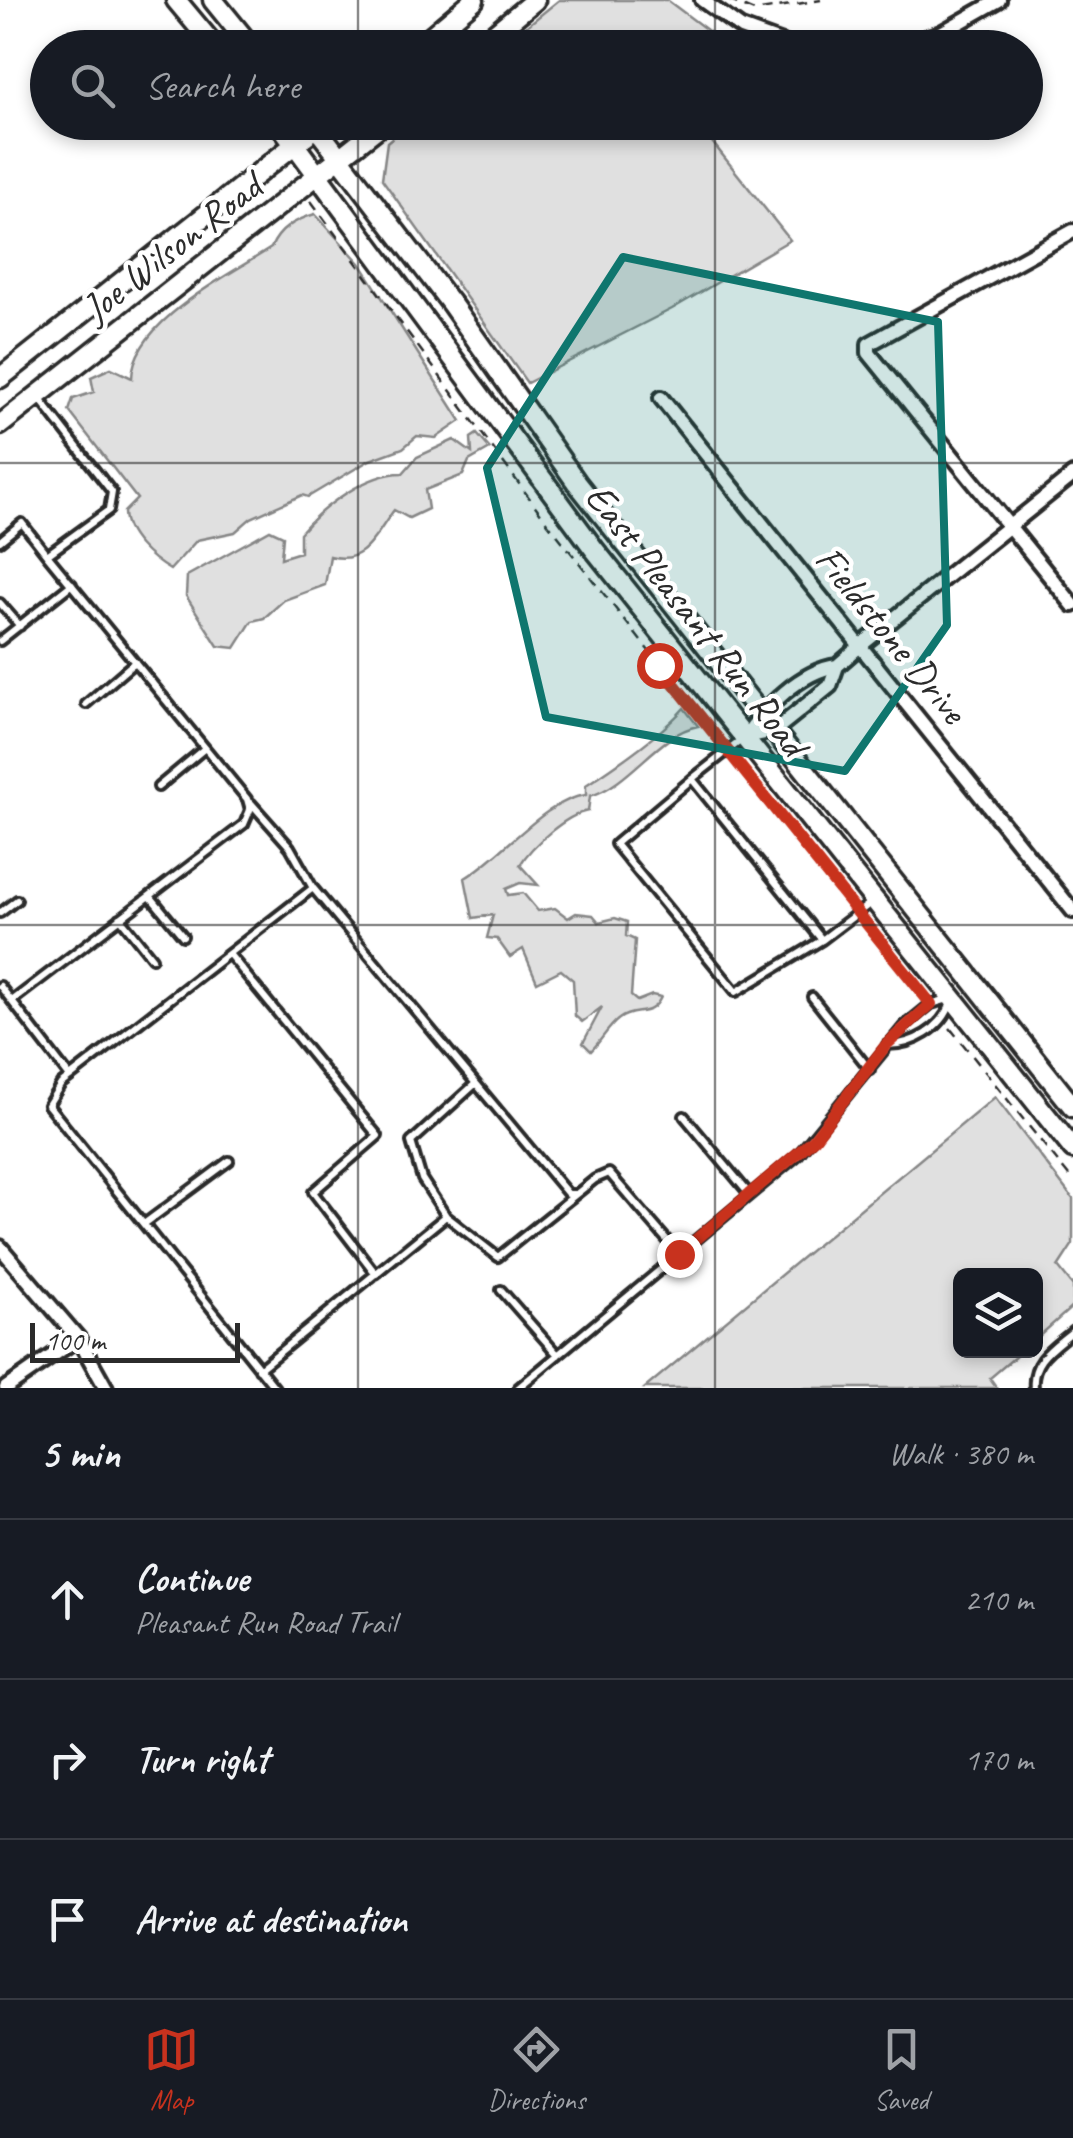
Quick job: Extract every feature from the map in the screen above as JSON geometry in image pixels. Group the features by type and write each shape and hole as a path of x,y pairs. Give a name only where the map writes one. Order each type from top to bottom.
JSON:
{"main road":[{"path":"176,0 201,30"},
{"path":"213,0 237,30"},
{"path":"438,30 474,0"},
{"path":"499,30 535,0"},
{"name":"East Pleasant Run Road","path":"293,140 594,549 1073,1149"},
{"name":"Joe Wilson Road","path":"0,378 300,140"},
{"name":"East Pleasant Run Road","path":"329,140 553,452 1073,1106"},
{"name":"Joe Wilson Road","path":"0,425 364,140"},
{"path":"952,998 972,980"}],"street":[{"path":"702,0 746,30"},
{"path":"946,30 999,0"},
{"path":"1073,230 869,344 869,353 1073,605"},
{"name":"Fieldstone Drive","path":"661,398 1073,911"},
{"path":"746,737 774,731 830,686 838,666 860,646 1073,476"},
{"path":"746,737 760,714 818,669 838,666"},
{"path":"0,1247 78,1338 106,1388"},
{"path":"6,1388 78,1338"}],"lane":[{"path":"38,397 112,492 109,510 47,555"},
{"path":"0,540 22,523 290,847 312,888 568,1194 578,1194"},
{"path":"0,641 72,584"},
{"path":"0,603 20,626"},
{"path":"86,704 135,662"},
{"path":"746,737 615,844 736,992 822,940 874,900"},
{"path":"158,786 205,748"},
{"path":"692,780 822,940"},
{"path":"12,1000 244,824 250,810 247,799"},
{"path":"274,1388 48,1105 70,1076 312,888"},
{"path":"150,896 183,936"},
{"path":"0,913 16,900"},
{"path":"120,918 152,958"},
{"path":"229,953 378,1136 313,1192 376,1274"},
{"path":"0,986 70,1076"},
{"path":"812,998 870,1070"},
{"path":"518,1388 814,1139 886,1045 931,1004 952,998"},
{"path":"886,1045 908,1045 943,1018 952,998"},
{"path":"476,1084 411,1142 422,1179 446,1216 498,1257 609,1174 679,1254"},
{"path":"684,1116 750,1195"},
{"path":"144,1224 229,1161"},
{"path":"259,1369 446,1216"},
{"path":"501,1290 558,1355"},
{"path":"1034,1388 1034,1370 1040,1359 1073,1331"}],"path":[{"path":"728,0 754,11 821,0"},
{"path":"310,200 547,522 931,1004"},
{"path":"943,1018 1073,1182"}],"highlighted area":[{"path":"623,257 938,322 947,625 845,771 546,717 487,468"}],"shaded area":[{"path":"559,0 667,0 707,30 522,30"},
{"path":"711,140 790,240 672,309 527,383 382,179 387,142"},
{"path":"315,214 360,263 461,421 436,438 417,436 403,448 370,460 308,497 302,495 251,518 235,532 197,540 170,570 134,538 124,512 137,499 69,411 73,399 94,392 91,377 111,368 132,378 136,357 165,320 208,287 271,248 288,226"},
{"path":"477,434 490,449 469,461 463,475 425,490 428,509 409,518 394,510 361,552 352,557 330,556 325,585 284,600 264,618 252,621 235,648 218,646 186,596 187,576 270,530 283,536 281,558 300,552 300,533 347,493 389,474 403,473 417,457 454,440 472,453 471,438"},
{"path":"684,708 698,726 670,738 618,781 590,796 588,811 570,818 541,841 520,865 538,885 520,883 506,889 508,895 523,893 538,911 555,908 568,918 576,913 593,915 599,922 615,918 627,922 626,936 635,940 631,996 637,1001 652,995 661,997 652,1008 619,1019 591,1051 583,1043 602,1007 582,1022 575,1016 573,980 561,970 537,982 523,949 510,957 497,939 487,938 493,915 473,918 465,878 555,807 586,795 586,785 651,739"},
{"path":"995,1097 1073,1199 1073,1244 1058,1267 1073,1286 1073,1306 1043,1333 1043,1268 953,1268 953,1358 1014,1358 990,1378 997,1388 645,1388"}],"route":[{"path":"659,665 931,1004 886,1045 814,1139 679,1254"}]}
